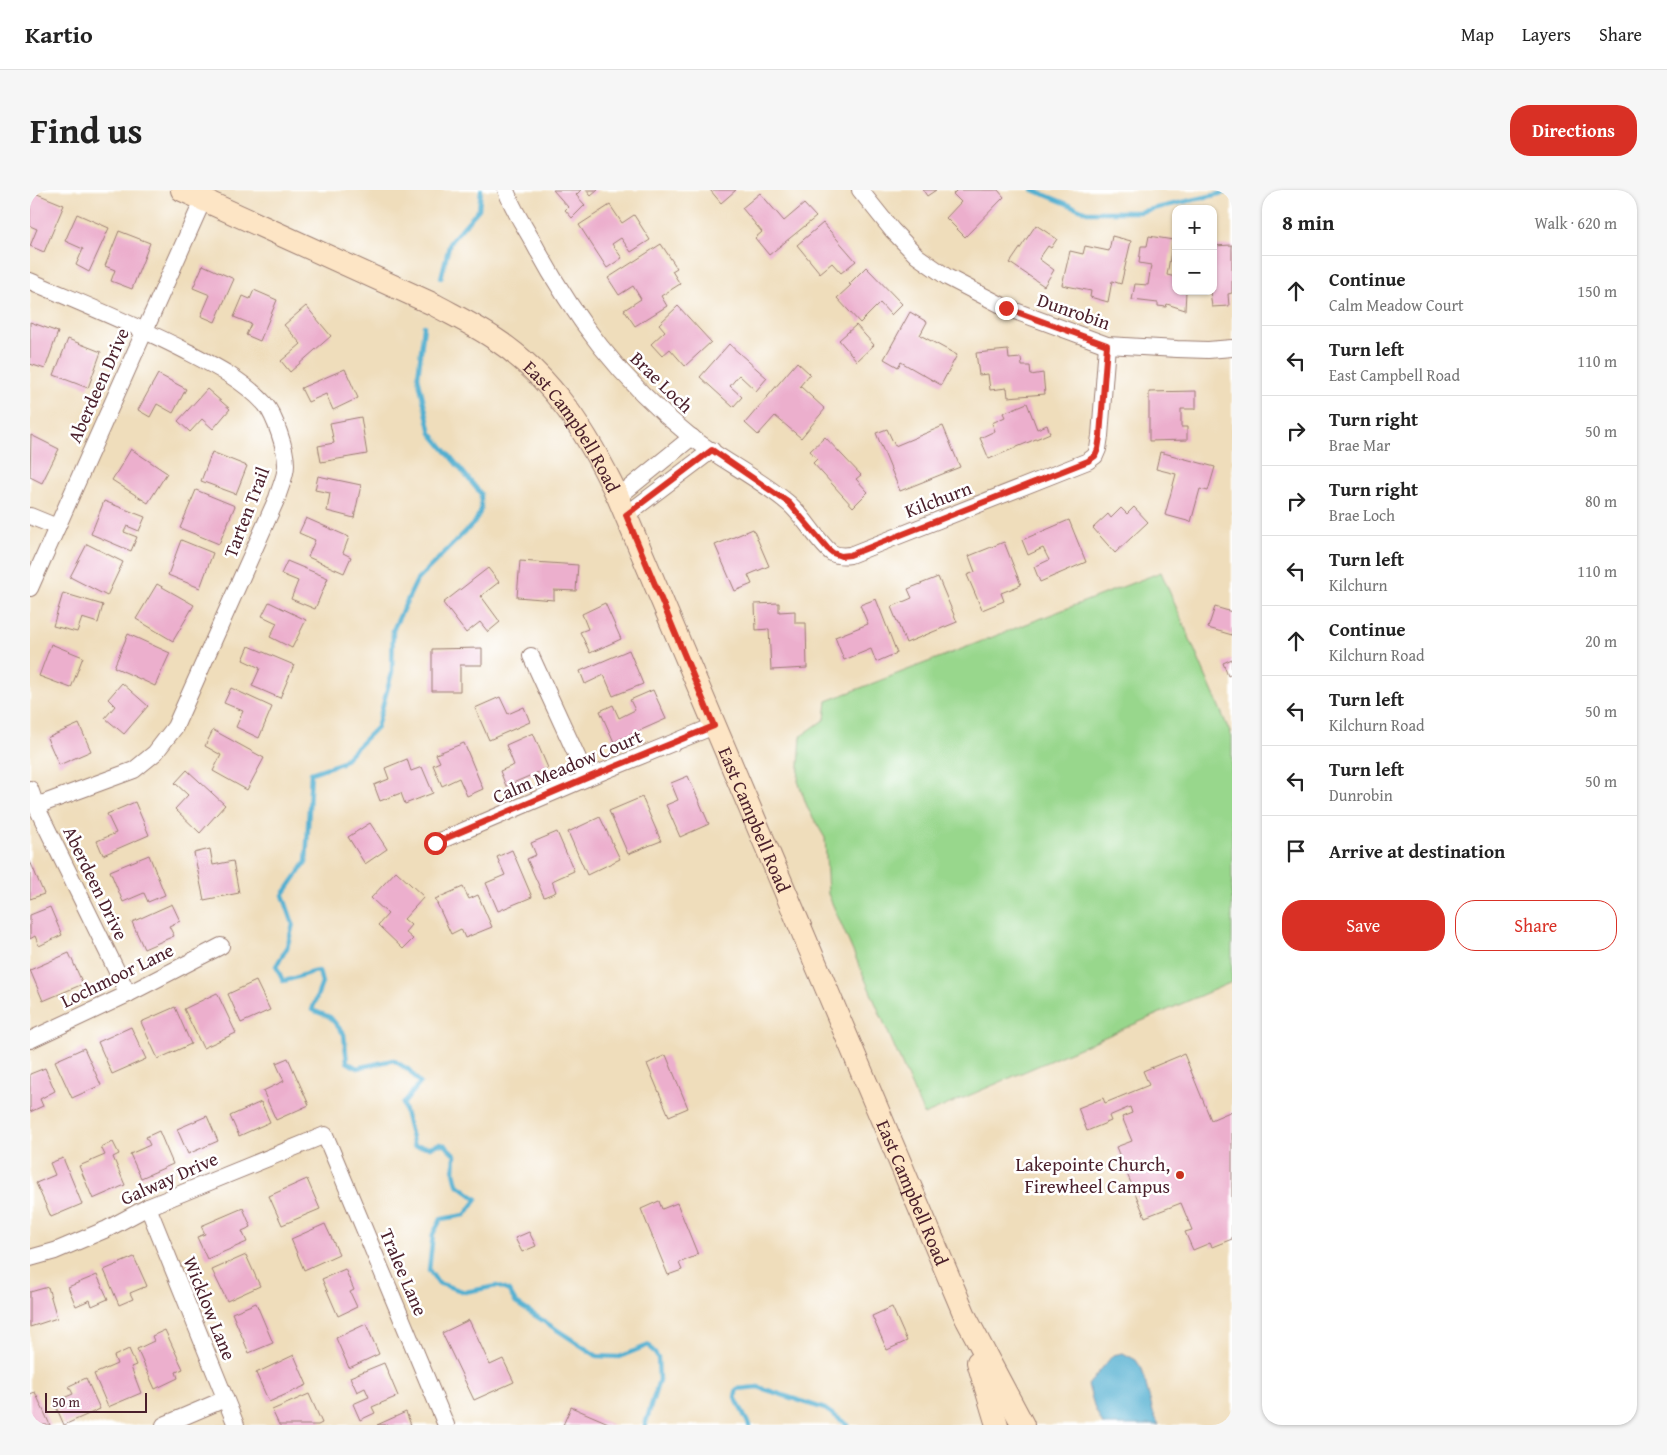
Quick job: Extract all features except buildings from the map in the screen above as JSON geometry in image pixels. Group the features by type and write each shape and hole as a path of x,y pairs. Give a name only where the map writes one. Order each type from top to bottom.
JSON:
{"main road":[{"name":"East Campbell Road","path":"182,190 435,305 496,340 539,374 556,392 584,432 622,506 966,1318 1023,1425"},
{"name":"East Campbell Road","path":"966,1318 997,1425"}],"street":[{"name":"Brae Loch","path":"506,190 552,279 582,324 612,361 642,393 692,437 789,503 828,549 841,556"},
{"name":"Dunrobin","path":"860,190 892,230 917,256 947,277 1006,308 1107,345 1208,350 1232,348"},
{"name":"Aberdeen Drive","path":"30,588 204,200"},
{"name":"Tarten Trail","path":"30,281 145,330 224,371 246,386 266,406 280,435 286,464 283,482 277,498 175,727 155,752 134,770 36,806"},
{"name":"Kilchurn","path":"841,556 850,555 1050,477 1088,461 1095,456 1098,449 1107,345"},
{"path":"622,506 692,437"},
{"path":"622,506 712,450"},
{"path":"30,516 57,527"},
{"path":"531,656 587,778"},
{"name":"Calm Meadow Court","path":"435,843 714,726"},
{"name":"Aberdeen Drive","path":"30,790 36,806 128,994"},
{"name":"Lochmoor Lane","path":"30,1040 128,994 221,946"},
{"name":"Galway Drive","path":"30,1258 56,1251 107,1229 148,1207 325,1135"},
{"name":"Tralee Lane","path":"325,1135 446,1425"},
{"name":"Wicklow Lane","path":"148,1207 236,1425"},
{"path":"164,1425 225,1399"}],"green space":[{"path":"1161,572 1232,737 1232,982 924,1115 828,894 825,838 808,809 798,781 801,736 825,719 827,701"}],"water":[{"path":"1123,1353 1136,1360 1142,1369 1153,1412 1159,1425 1103,1425 1095,1409 1088,1385 1113,1355"}],"waterway":[{"path":"441,278 450,242 479,209 481,190"},
{"path":"1033,190 1087,212 1139,212 1232,191"},
{"path":"424,326 418,377 431,433 481,494 481,510 475,522 417,580 393,630 392,672 377,727 341,763 311,773 306,862 283,895 293,924 287,948 276,966 283,981 319,971 322,983 312,1010 330,1017 344,1034 347,1062 357,1068 393,1060 409,1070 420,1083 403,1104 414,1146 430,1147 439,1144 445,1145 455,1155 454,1172 457,1184 477,1199 465,1215 441,1219 433,1234 429,1270 438,1283 465,1292 497,1286 509,1291 516,1303 597,1356 619,1357 649,1345 658,1358 659,1380 645,1425"},
{"path":"749,1425 735,1397 737,1389 758,1387 825,1409 848,1425"}],"place":[{"name":"Lakepointe Church, Firewheel Campus","path":"1180,1175"}],"route":[{"path":"435,843 714,726 626,515 712,450 789,503 828,549 841,556 850,555 1050,477 1088,461 1095,456 1100,436 1107,345 1006,308"}]}
